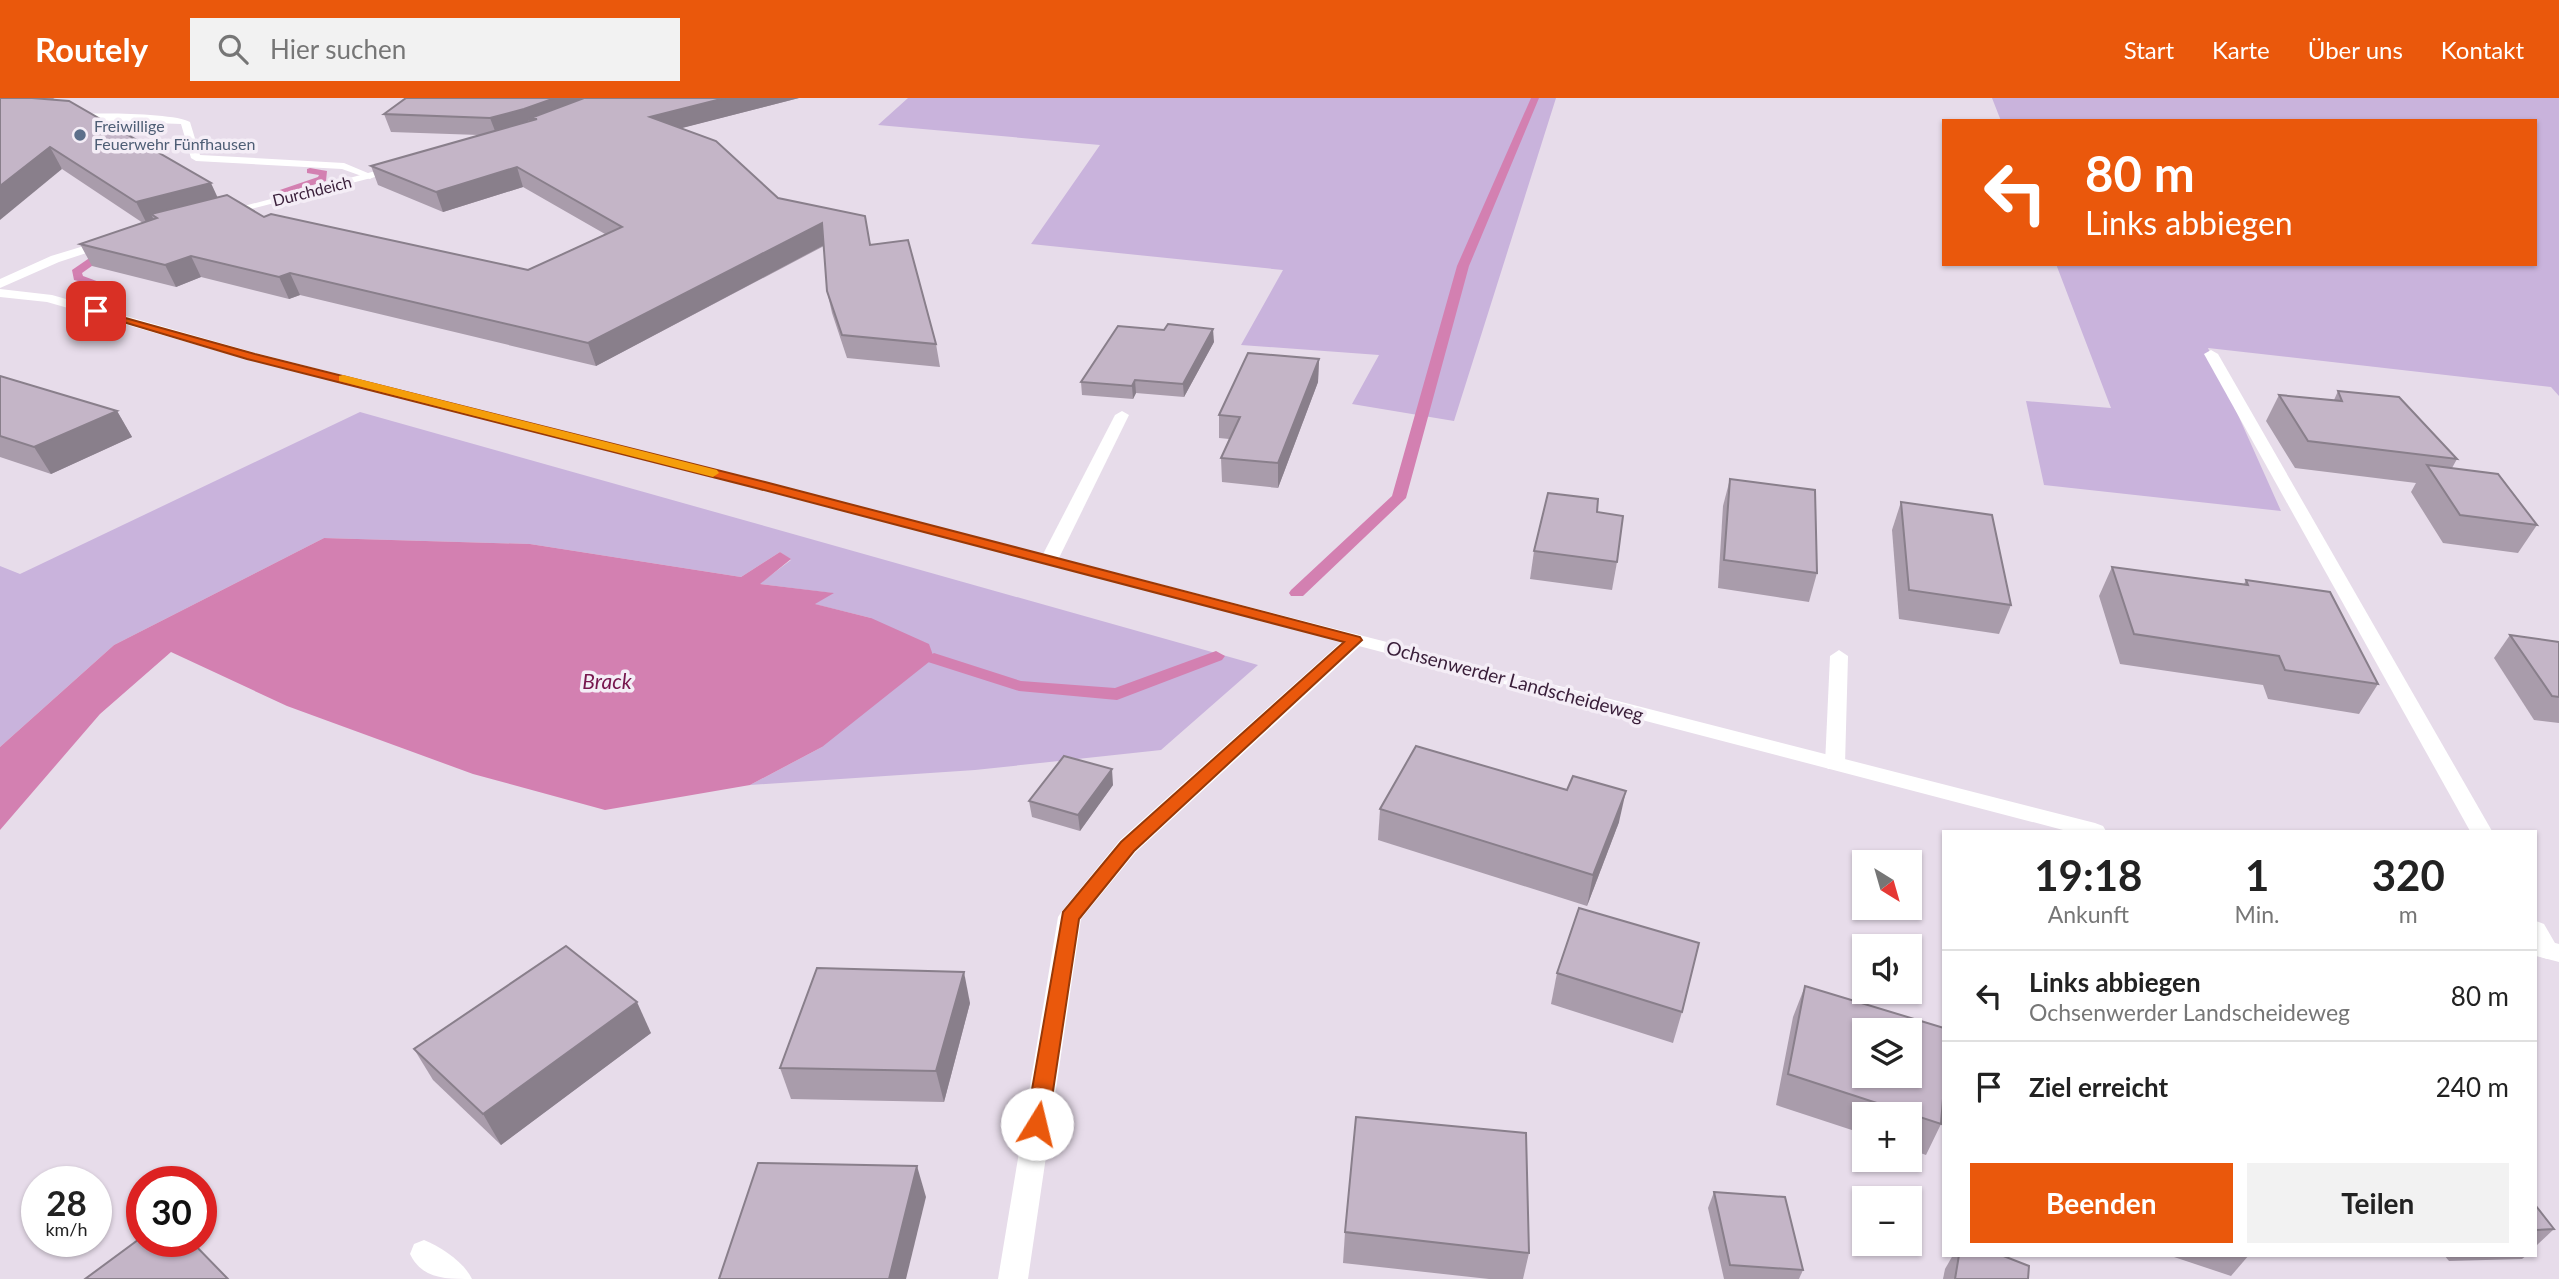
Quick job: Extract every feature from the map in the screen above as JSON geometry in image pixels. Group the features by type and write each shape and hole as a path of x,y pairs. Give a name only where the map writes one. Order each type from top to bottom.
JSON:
{"street":[{"path":"59,117 165,119 185,122 197,158 344,166 370,176"},
{"name":"Durchdeich","path":"216,215 408,166"},
{"path":"0,284 55,259 116,241"},
{"name":"Ochsenwerder Landscheideweg","path":"0,293 48,298 251,356 2091,830"},
{"path":"2211,354 2480,830"},
{"path":"1049,560 1122,415"},
{"path":"1013,1279 1070,917 1128,846 1355,640"},
{"path":"1835,764 1839,656"},
{"path":"425,1254 457,1279"}],"shaded area":[{"path":"908,98 1556,98 1454,421 1352,404 1379,355 1241,345 1283,270 1031,244 1100,145 878,125"},
{"path":"1992,98 2559,98 2559,396 2551,387 2208,348 2281,511 2044,485 2026,401 2111,408 2057,266 2537,266 2537,119 2000,119"},
{"path":"360,412 1258,665 1161,750 975,770 750,785 822,747 871,618 814,604 832,593 759,584 791,560 780,552 741,577 530,544 324,538 114,645 0,747 0,566 20,574"}],"water":[{"name":"Brack","path":"324,538 530,544 741,577 780,552 791,559 760,584 834,593 815,604 871,618 929,644 934,658 822,747 750,785 605,810 473,774 287,706 171,652 100,714 0,830 0,747 114,645"}],"building":[{"path":"0,98 69,101 211,183 136,202 50,147 0,186"},
{"path":"406,98 555,98 490,118 384,114"},
{"path":"584,98 725,98 650,117 716,141 778,198 865,216 870,245 908,240 936,344 842,335 827,291 822,223 588,343 290,273 279,277 191,256 165,265 80,244 157,218 151,214 227,195 264,217 271,214 528,270 622,227 517,167 436,192 371,166 537,119 528,119"},
{"path":"1168,324 1213,329 1183,384 1135,380 1132,386 1081,382 1118,326 1164,330"},
{"path":"1248,353 1319,359 1278,463 1221,458 1240,417 1219,415"},
{"path":"0,376 117,411 34,447 0,436"},
{"path":"2338,391 2399,397 2457,459 2308,441 2279,395 2342,401"},
{"path":"2427,465 2498,474 2537,525 2460,515"},
{"path":"1730,479 1815,490 1817,573 1724,560"},
{"path":"1548,493 1598,499 1597,512 1623,516 1617,562 1534,551"},
{"path":"1901,502 1992,515 2011,605 1909,590"},
{"path":"2112,567 2248,585 2246,580 2330,592 2378,684 2285,670 2279,656 2134,634"},
{"path":"2510,635 2559,642 2559,697 2552,696"},
{"path":"1416,746 1567,790 1573,776 1626,791 1593,875 1380,809"},
{"path":"1064,756 1112,769 1078,815 1029,801"},
{"path":"1579,908 1699,943 1682,1012 1557,973"},
{"path":"566,946 637,1002 483,1114 414,1049"},
{"path":"817,968 964,972 936,1071 780,1068"},
{"path":"1805,986 1852,1000 1852,1004 1865,1004 1911,1018 1852,1018 1852,1088 1922,1088 1922,1021 1942,1027 1941,1124 1922,1118 1922,1102 1874,1102 1788,1074"},
{"path":"1356,1117 1526,1133 1529,1253 1345,1232"},
{"path":"758,1163 917,1166 889,1279 719,1279"},
{"path":"1714,1192 1785,1197 1803,1270 1730,1265"},
{"path":"2537,1207 2554,1229 2537,1230"},
{"path":"126,1249 126,1257 207,1257 228,1279 85,1279"},
{"path":"1959,1257 2006,1257 2029,1266 2028,1279 1955,1279"}],"waterway":[{"path":"1297,593 1399,498 1463,266 1535,98"},
{"path":"276,193 323,179 324,173 310,171"},
{"path":"98,285 78,278 76,272 92,261 112,254"},
{"path":"934,658 1019,686 1117,694 1216,656"}],"slow traffic":[{"path":"343,378 713,473"}],"place":[{"name":"Freiwillige Feuerwehr Fünfhausen","path":"80,135"}],"route":[{"path":"96,311 251,356 1355,640 1128,846 1070,917 1037,1124"}]}
